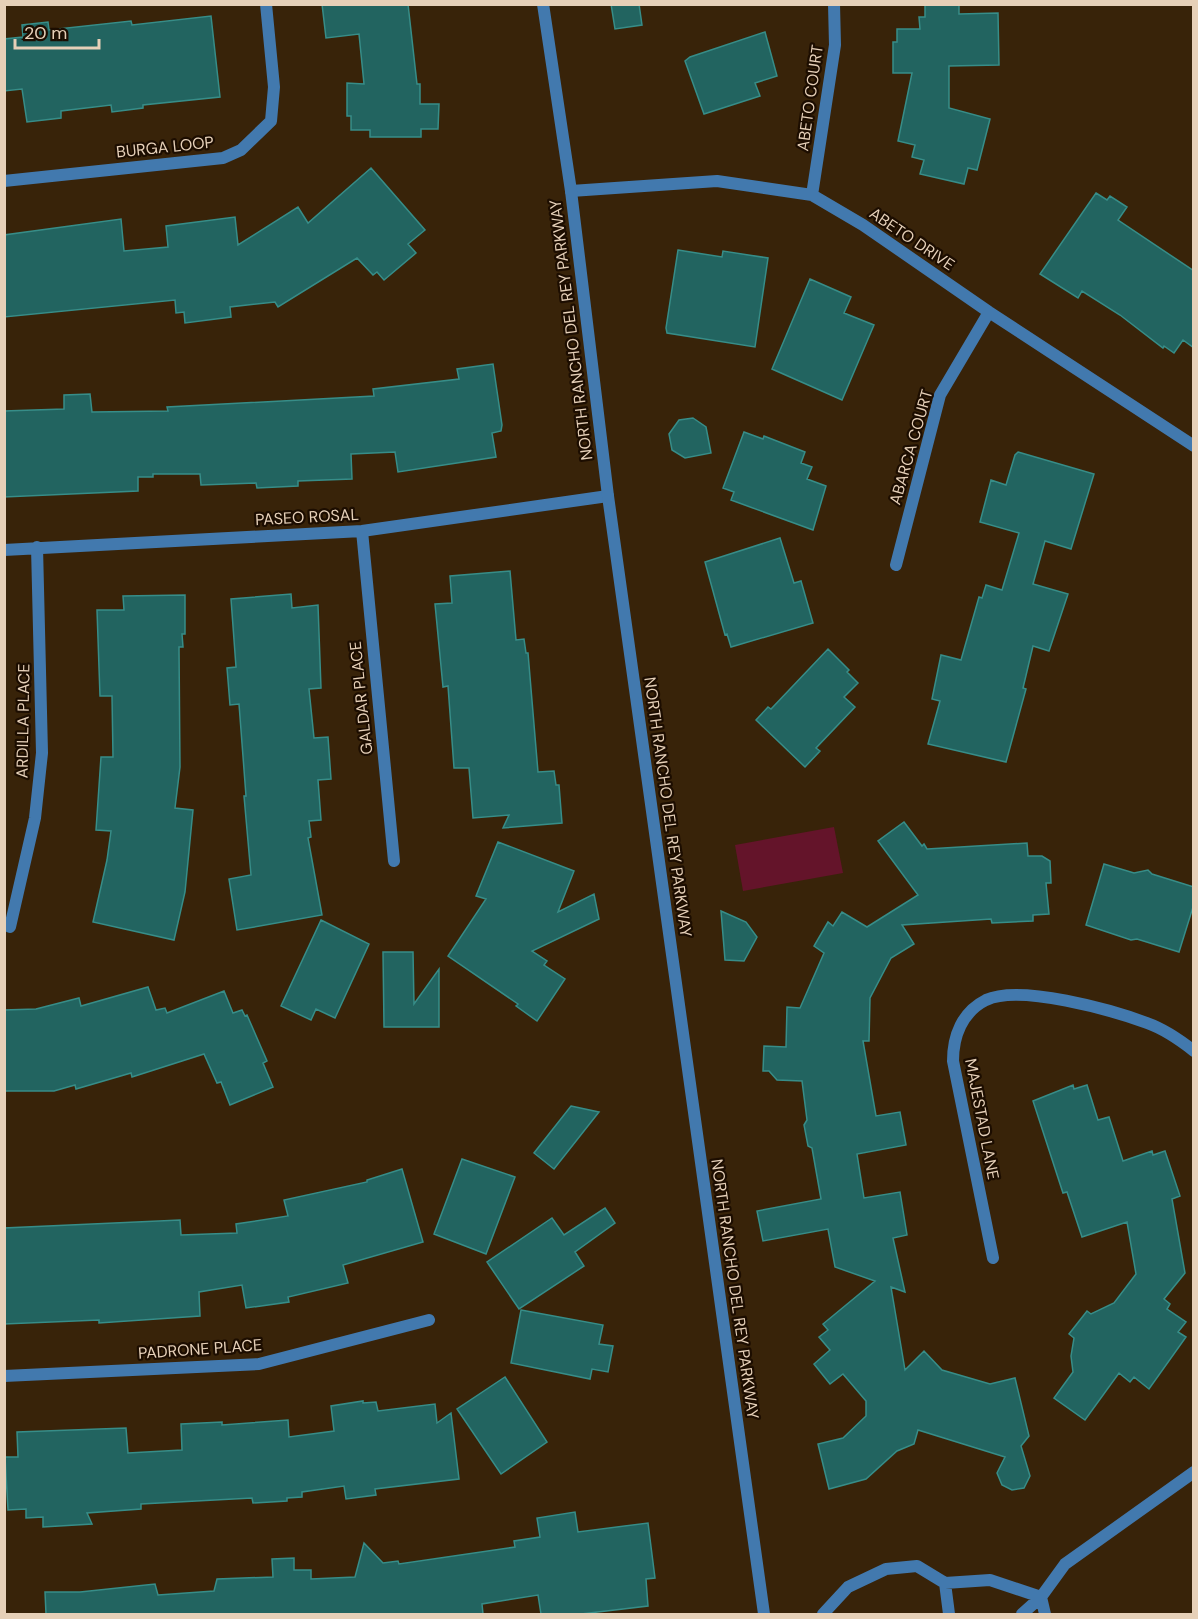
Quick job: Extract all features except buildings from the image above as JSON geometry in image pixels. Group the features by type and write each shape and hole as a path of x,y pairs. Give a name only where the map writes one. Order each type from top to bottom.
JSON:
{"street":[{"name":"BURGA LOOP","path":"4,181 223,158 241,150 271,121 274,87 266,4"},
{"name":"NORTH RANCHO DEL REY PARKWAY","path":"543,4 571,191 608,496 764,1614"},
{"name":"ABETO COURT","path":"812,195 836,45 834,4"},
{"name":"ABETO DRIVE","path":"571,191 717,181 812,195 863,225 988,312 1194,446"},
{"name":"ABARCA COURT","path":"896,565 940,395 988,312"},
{"name":"PASEO ROSAL","path":"4,550 362,531 608,496"},
{"name":"GALDAR PLACE","path":"362,531 394,861"},
{"name":"ARDILLA PLACE","path":"10,927 34,818 42,753 37,547"},
{"name":"MAJESTAD LANE","path":"993,1258 953,1060 957,1032 974,1008 999,996 1058,998 1148,1023 1194,1052"},
{"name":"PADRONE PLACE","path":"4,1376 259,1364 429,1320"},
{"path":"1022,1614 1041,1597 1065,1564 1194,1472"},
{"path":"823,1614 848,1587 886,1569 917,1566 945,1583 990,1580 1041,1597"},
{"path":"945,1583 949,1614"},
{"path":"1041,1597 1045,1614"}],"shaded area":[{"path":"834,827 843,873 743,891 735,845"}]}
